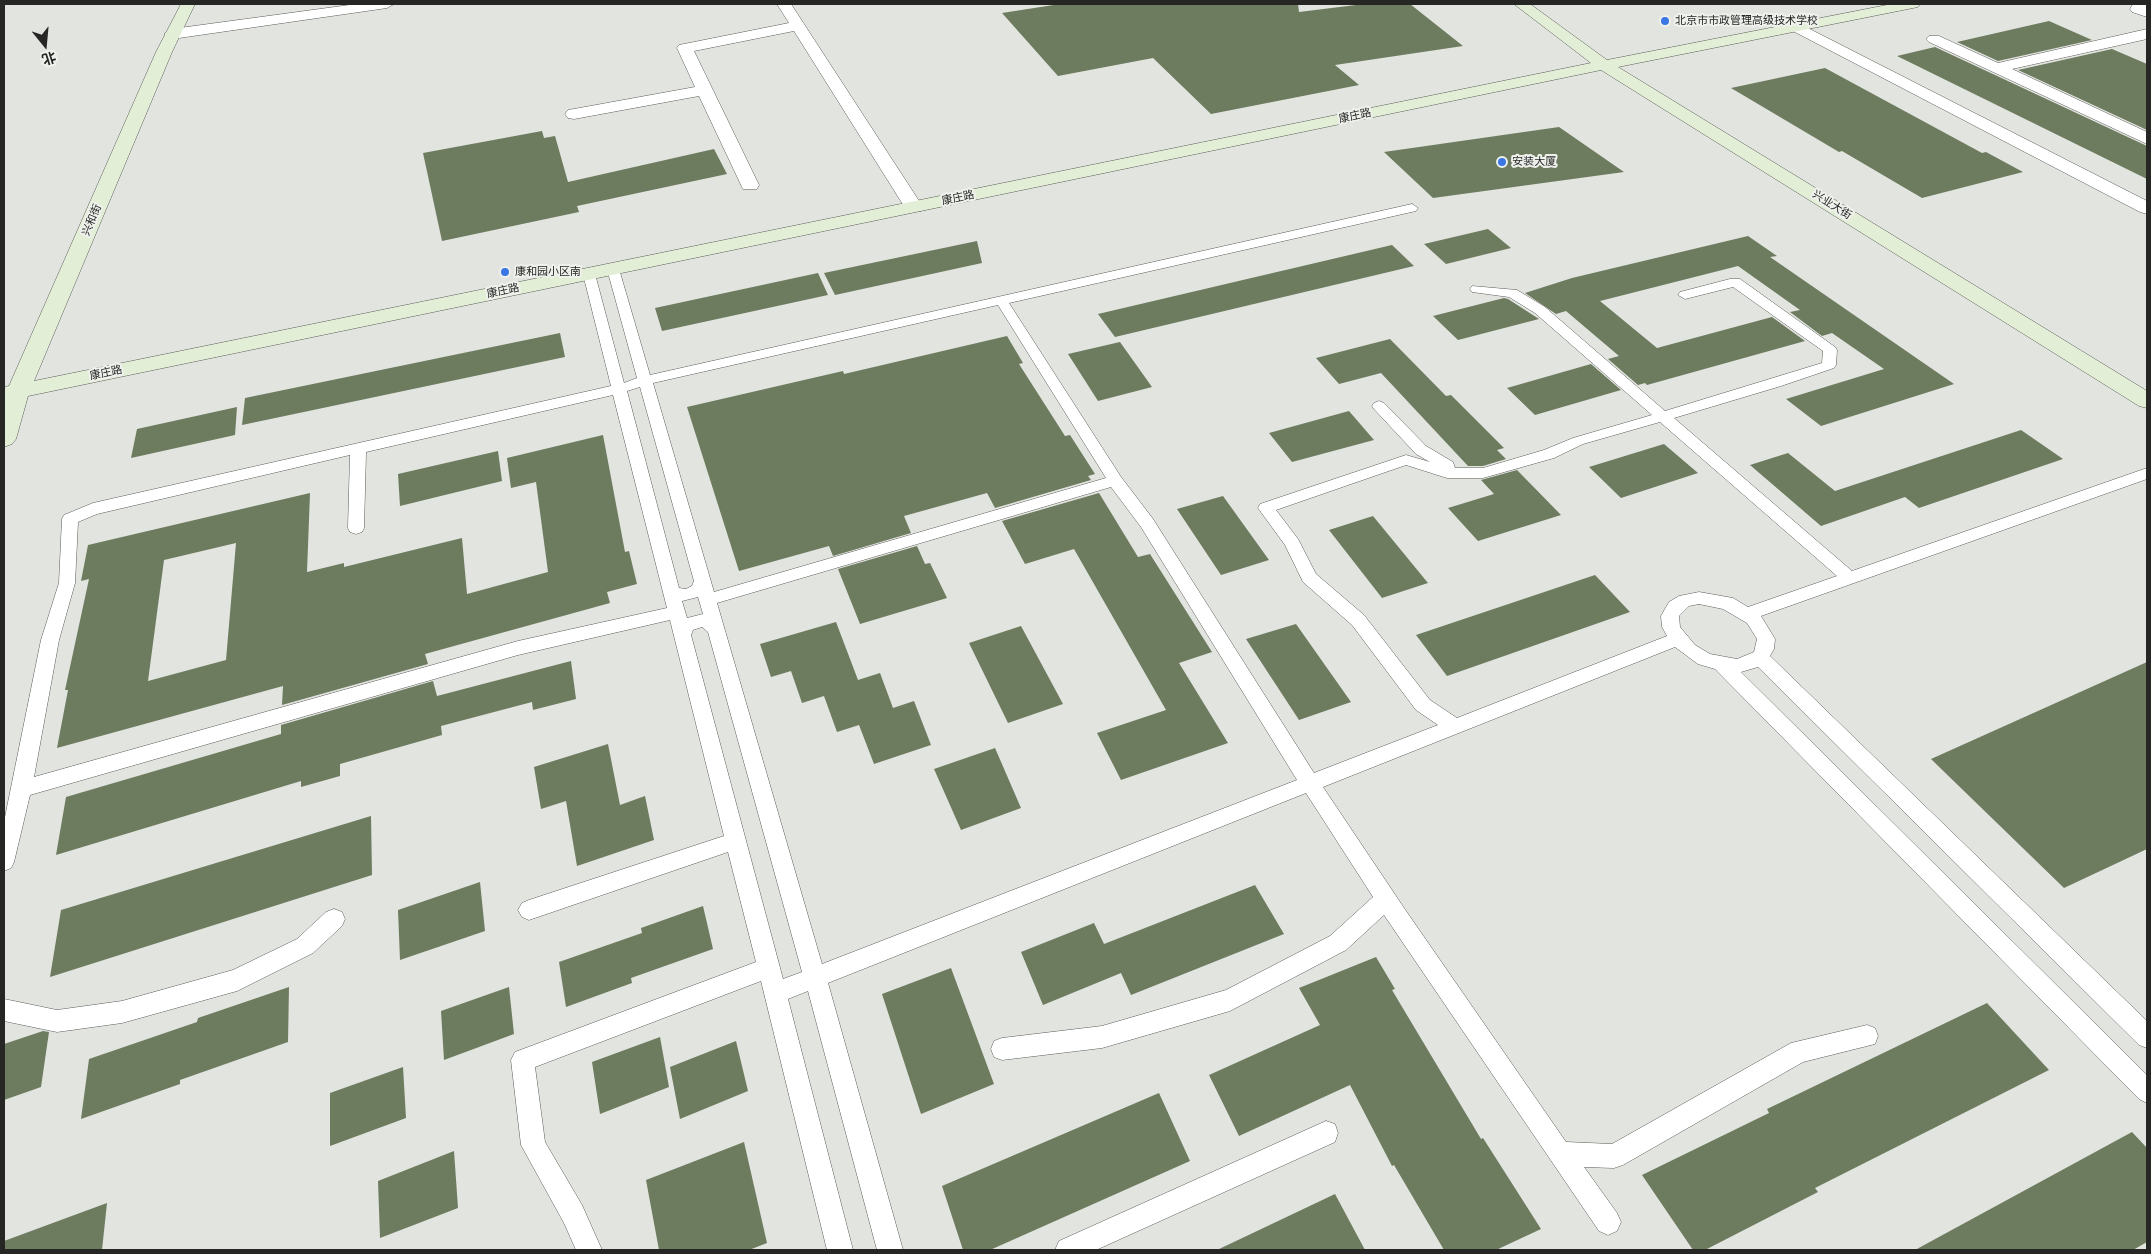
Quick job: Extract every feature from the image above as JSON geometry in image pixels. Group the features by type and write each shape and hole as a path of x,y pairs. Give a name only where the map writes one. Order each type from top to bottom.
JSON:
{"street":[{"name":"兴和街","path":"4,439 11,393 172,34 188,4"},
{"path":"172,34 387,4"},
{"path":"784,4 914,207"},
{"name":"兴业大街","path":"1522,4 1604,65 2147,401"},
{"name":"兴业大街","path":"1551,4 1627,60 2147,380"},
{"name":"康庄路","path":"11,393 1627,60 1913,4"},
{"path":"2140,4 2137,9 2147,13"},
{"path":"750,185 685,48 798,26"},
{"path":"1796,28 2147,208"},
{"path":"1934,38 2147,139"},
{"path":"1996,68 2142,38"},
{"path":"574,114 705,90"}],"lane":[{"path":"4,862 22,789 50,640 67,584 70,519 93,509 619,389 644,380 1412,208"},
{"path":"613,268 815,977 890,1250"},
{"path":"589,274 840,1250"},
{"path":"1454,726 1423,705 1358,620 1309,578 1292,542 1266,508 1406,460 1447,473 1483,473 1549,454 1578,441 1776,383 1829,365 1830,350 1735,282 1685,294"},
{"path":"1477,289 1512,293 1540,310 1850,578"},
{"path":"1001,300 1115,481 1147,523 1310,783 1386,899 1608,1222"},
{"path":"625,414 630,408 642,405 653,409"},
{"path":"1379,406 1421,450 1459,473"},
{"path":"356,528 358,449"},
{"path":"1748,614 2147,473"},
{"path":"707,600 1115,481"},
{"path":"672,593 687,595 699,590 702,581"},
{"path":"1713,599 1727,603 1748,614 1761,628 1766,639 1765,649 1760,657 1750,663 1737,666 1704,659 1689,650 1678,639 1671,627 1670,616 1675,607 1685,600 1713,599"},
{"path":"22,789 518,648 676,612"},
{"path":"682,636 686,626 692,623 705,620 715,628"},
{"path":"775,993 1678,639"},
{"path":"1760,657 2147,1037"},
{"path":"1721,664 2147,1092"},
{"path":"529,910 735,841"},
{"path":"1002,1049 1102,1037 1230,1000 1338,943 1386,899"},
{"path":"4,1010 57,1020 122,1012 237,980 305,946 334,919"},
{"path":"589,1250 572,1214 533,1145 523,1060 768,968"},
{"path":"1560,1154 1614,1156 1800,1052 1867,1036"},
{"path":"1068,1250 1326,1133"}],"building":[{"path":"1060,4 1298,4 1299,12 1364,4 1410,4 1463,46 1335,65 1359,85 1211,114 1153,58 1058,76 1002,13"},
{"path":"2049,21 2092,40 1998,61 1957,42"},
{"path":"1935,47 2147,146 2147,179 1897,56"},
{"path":"2112,49 2147,64 2147,130 2018,70"},
{"path":"1825,68 1982,153 1986,152 2023,172 1922,198 1842,151 1839,152 1731,88"},
{"name":"安装大厦","path":"1559,127 1624,172 1433,198 1384,152"},
{"path":"542,131 544,138 555,136 568,182 714,149 727,174 577,206 579,212 442,241 423,153"},
{"path":"1488,229 1511,248 1446,264 1424,244"},
{"path":"1748,236 1777,256 1770,257 1954,384 1821,426 1786,399 1884,369 1832,333 1822,336 1790,312 1800,310 1738,266 1600,301 1657,348 1772,317 1805,341 1647,385 1645,383 1638,385 1608,359 1619,356 1566,311 1556,314 1525,293 1572,278"},
{"path":"977,241 982,263 835,295 824,273"},
{"path":"1392,245 1414,266 1115,337 1098,314"},
{"path":"818,273 828,295 662,331 655,308"},
{"path":"1504,298 1539,319 1458,340 1433,316"},
{"path":"560,333 565,357 242,425 245,398"},
{"path":"1007,336 1023,363 1019,364 1065,436 1070,435 1095,474 1088,476 1091,480 995,508 987,493 904,516 911,533 833,556 829,546 739,571 687,407 843,371 844,374"},
{"path":"1390,339 1446,396 1451,395 1504,448 1497,450 1506,459 1483,466 1468,466 1381,373 1339,384 1316,358"},
{"path":"1120,342 1152,387 1098,401 1068,354"},
{"path":"1591,364 1621,390 1535,415 1507,388"},
{"path":"237,407 235,435 131,458 137,429"},
{"path":"1349,411 1374,440 1292,462 1269,433"},
{"path":"2021,430 2063,459 1919,508 1905,497 1821,526 1750,465 1788,453 1835,491"},
{"path":"603,435 625,552 629,551 637,584 607,592 610,603 425,654 428,664 282,705 283,686 57,748 68,690 65,690 89,579 81,581 88,545 310,493 307,572 344,563 344,567 462,538 467,594 548,572 536,482 511,488 507,458","holes":["236,543 226,660 148,681 164,560"]},
{"path":"1664,444 1698,473 1621,498 1589,467"},
{"path":"498,451 502,481 400,506 398,474"},
{"path":"1517,470 1561,515 1478,541 1448,508 1494,494 1481,480"},
{"path":"1099,493 1138,557 1150,554 1212,652 1179,663 1228,743 1121,780 1097,733 1166,710 1074,549 1025,564 1002,521"},
{"path":"1223,496 1269,560 1221,575 1177,509"},
{"path":"1373,516 1428,583 1382,598 1329,530"},
{"path":"917,546 925,564 930,563 947,598 860,624 838,569"},
{"path":"1595,575 1630,612 1447,676 1416,635"},
{"path":"836,622 858,680 880,673 893,708 914,701 931,745 874,764 859,725 837,732 824,696 802,703 791,671 771,677 760,644"},
{"path":"1296,624 1351,702 1299,720 1246,639"},
{"path":"1021,626 1063,704 1008,723 969,643"},
{"path":"571,661 576,699 533,710 532,702 441,726 442,735 340,764 340,776 301,787 301,781 56,855 66,797 281,734 281,725 433,681 437,696"},
{"path":"2147,662 2147,849 2064,888 1931,759"},
{"path":"608,744 620,805 645,796 654,840 577,866 566,801 541,809 534,767"},
{"path":"995,748 1021,808 961,830 934,769"},
{"path":"371,816 372,875 50,977 61,910"},
{"path":"480,882 485,931 400,960 398,910"},
{"path":"1255,885 1284,934 1131,995 1121,973 1043,1005 1021,952 1094,923 1104,944"},
{"path":"703,906 713,949 631,978 632,983 566,1007 559,962 642,933 641,928"},
{"path":"1376,957 1395,989 1392,990 1481,1139 1483,1138 1541,1229 1496,1250 1444,1250 1394,1165 1392,1166 1350,1085 1239,1136 1209,1075 1320,1025 1299,988"},
{"path":"951,968 994,1084 921,1114 882,994"},
{"path":"289,987 288,1042 180,1080 180,1084 81,1119 89,1059 197,1022 198,1018"},
{"path":"509,987 514,1034 444,1060 441,1011"},
{"path":"1987,1003 2049,1070 1815,1188 1818,1192 1705,1250 1693,1250 1642,1175 1769,1113 1767,1109"},
{"path":"43,1031 49,1032 41,1087 4,1100 4,1044"},
{"path":"660,1037 669,1087 600,1114 592,1062"},
{"path":"736,1041 748,1091 680,1119 670,1067"},
{"path":"403,1067 406,1118 330,1146 330,1093"},
{"path":"1159,1093 1190,1161 990,1250 963,1250 942,1186"},
{"path":"2132,1132 2147,1148 2147,1242 2133,1250 1915,1250"},
{"path":"744,1142 767,1243 749,1250 659,1250 646,1180"},
{"path":"454,1151 458,1208 380,1238 378,1181"},
{"path":"1335,1194 1365,1250 1217,1250"},
{"path":"107,1203 102,1250 4,1250 4,1241"}],"place":[{"name":"北京市市政管理高级技术学校","path":"1665,21"},
{"name":"安装大厦","path":"1502,162"},
{"name":"康和园小区南","path":"505,272"}]}
